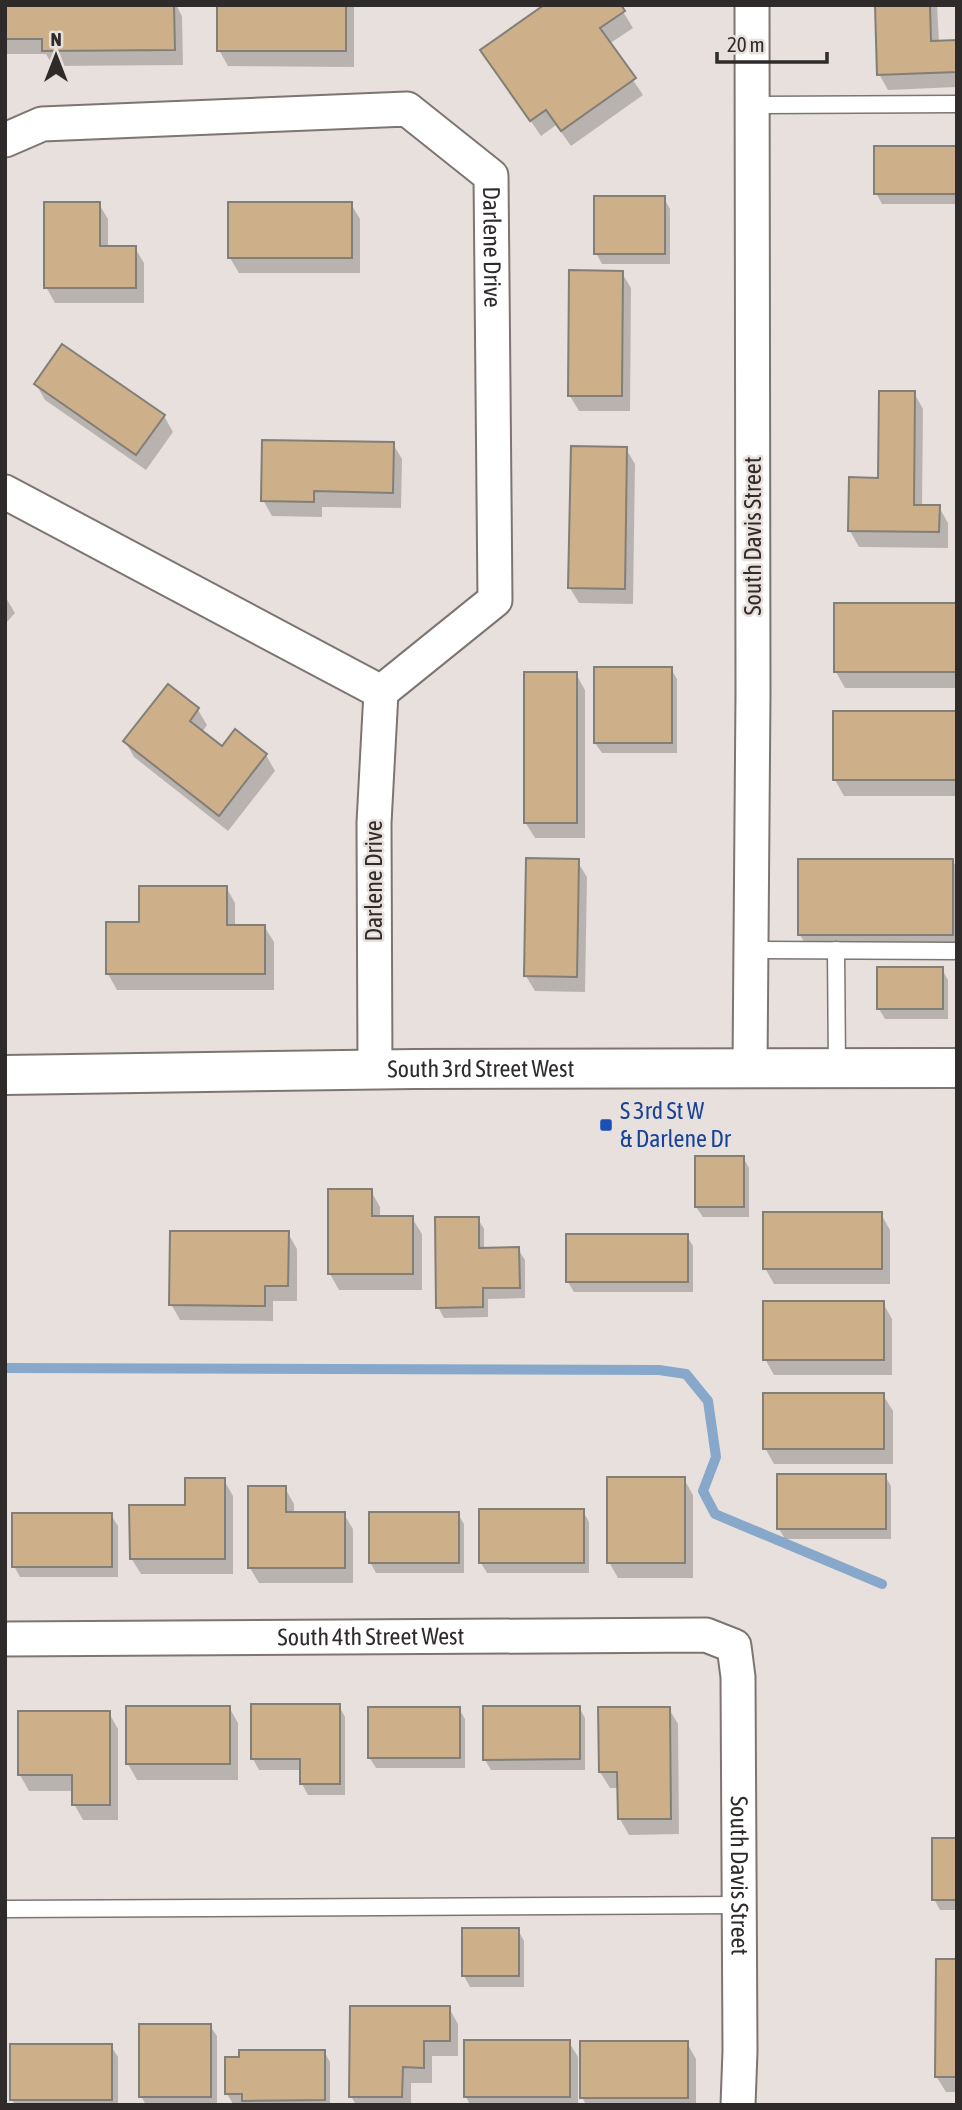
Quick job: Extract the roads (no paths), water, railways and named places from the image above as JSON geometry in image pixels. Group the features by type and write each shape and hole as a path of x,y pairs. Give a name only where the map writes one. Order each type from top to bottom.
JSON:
{"main road":[{"name":"South 3rd Street West","path":"5,1075 375,1069 957,1068"}],"street":[{"name":"South Davis Street","path":"750,1068 753,708 752,5"},
{"name":"Darlene Drive","path":"5,140 43,124 407,109 491,176 495,600 381,692 374,823 375,1069"},
{"path":"5,492 381,692"},
{"name":"South 4th Street West","path":"5,1639 706,1635 734,1646"},
{"name":"South Davis Street","path":"734,1646 738,1677 738,2105"}],"lane":[{"path":"751,105 957,104"},
{"path":"750,950 957,951"},
{"path":"836,950 837,1068"},
{"path":"5,1909 739,1905"}],"waterway":[{"path":"5,1368 659,1370 686,1374 708,1401 716,1457 703,1491 715,1514 882,1584"}],"place":[{"name":"S 3rd St W & Darlene Dr","path":"606,1125"}]}
